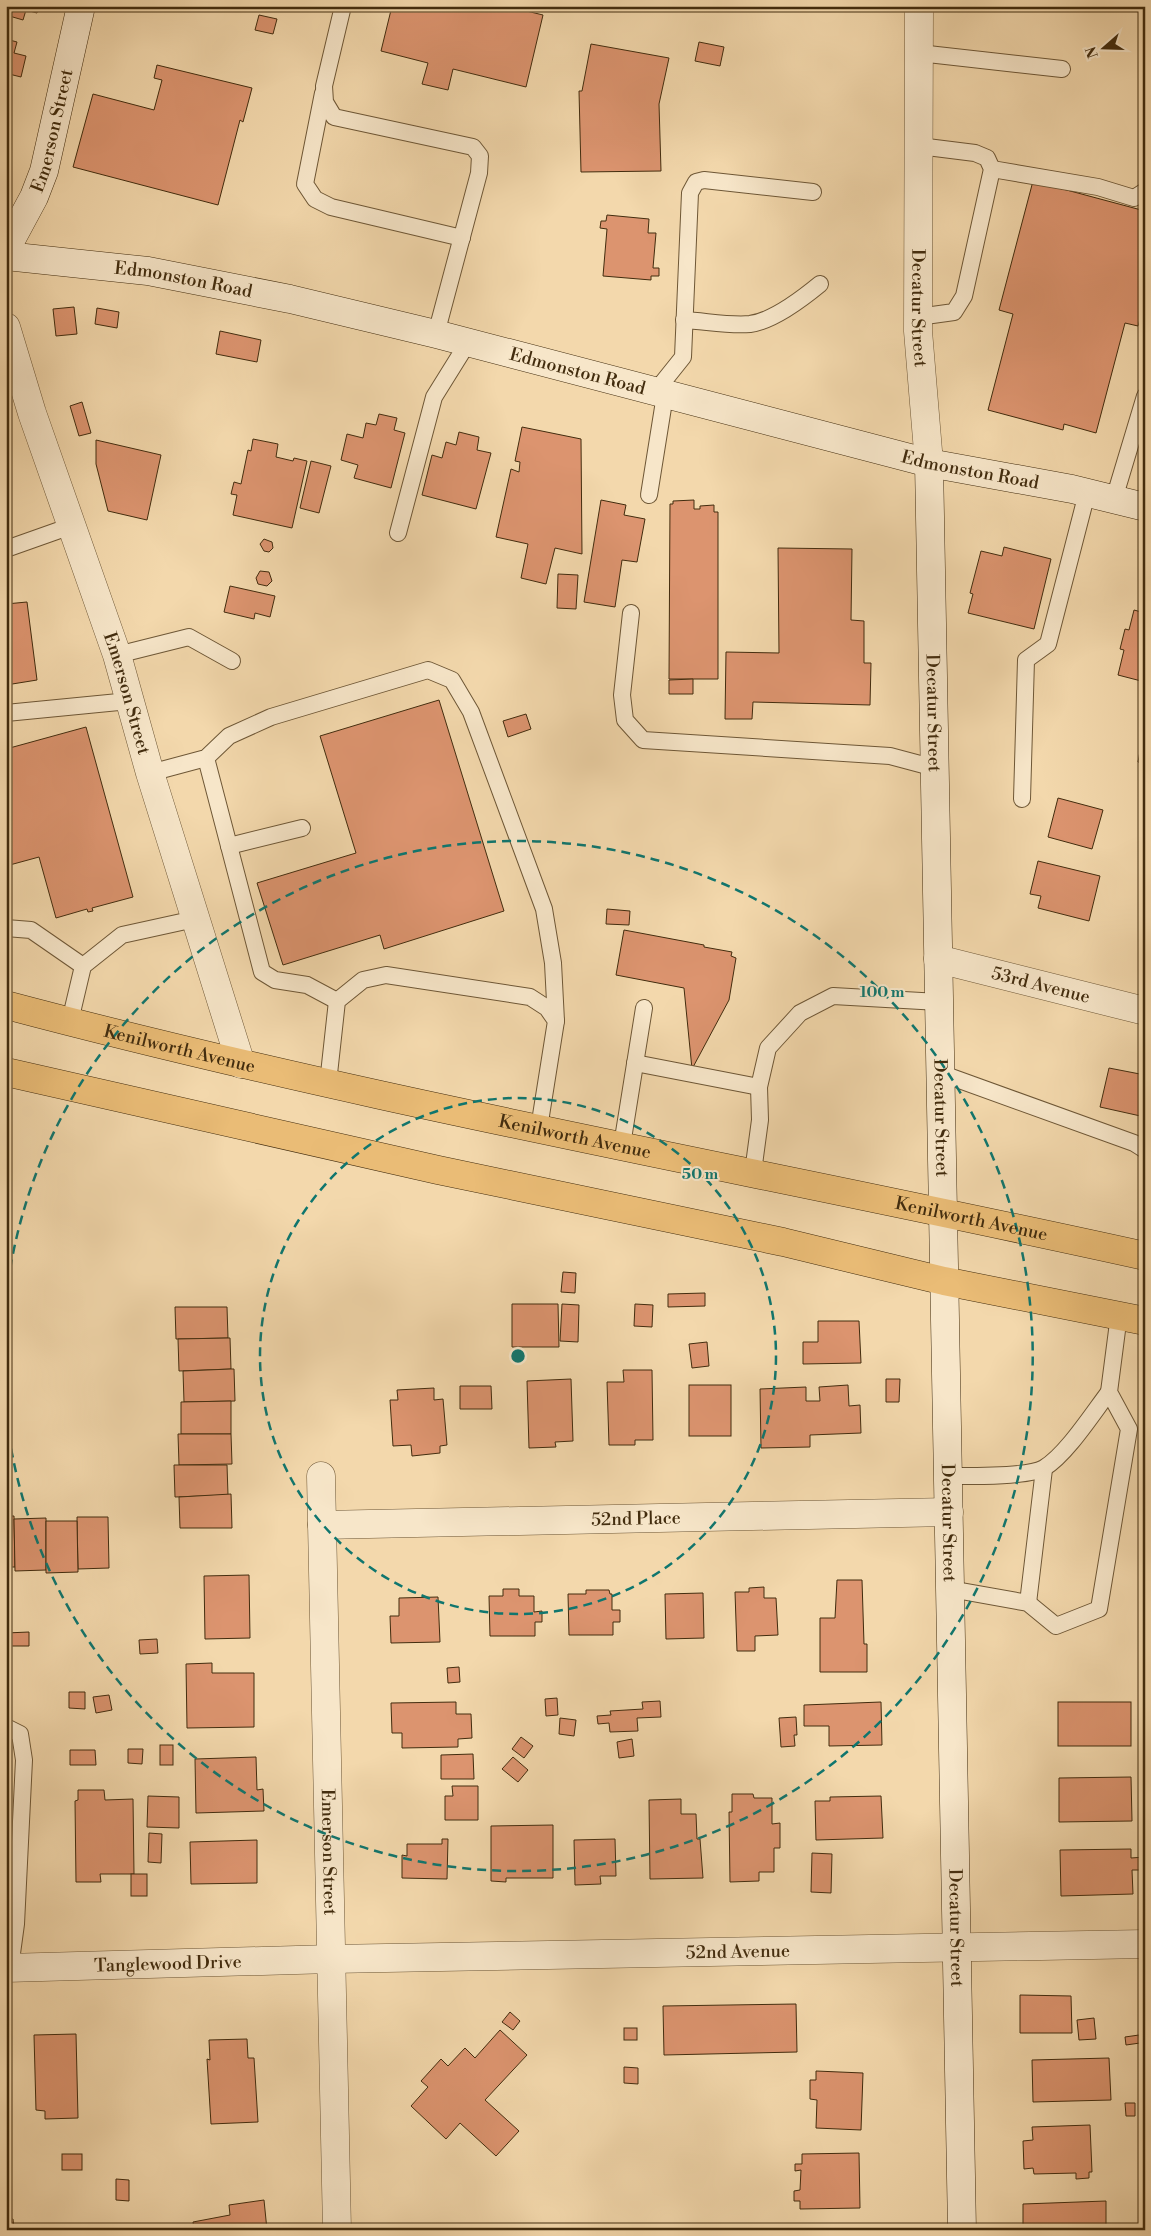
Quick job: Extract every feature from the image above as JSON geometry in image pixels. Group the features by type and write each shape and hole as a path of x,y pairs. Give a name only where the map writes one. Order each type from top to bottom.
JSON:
{"main road":[{"name":"Kenilworth Avenue","path":"6,1005 241,1064 539,1128 943,1211 1145,1256"},
{"path":"7,1074 438,1170 783,1242 944,1281 1132,1318"}],"street":[{"name":"Emerson Street","path":"6,249 34,197 44,171 81,6"},
{"name":"Decatur Street","path":"919,6 918,317 929,463 962,2230"},
{"name":"Edmonston Road","path":"6,256 148,271 290,299 436,334 467,344 929,463 1087,493 1145,507"},
{"name":"Emerson Street","path":"6,327 32,413 117,655 150,774 241,1064"},
{"name":"53rd Avenue","path":"938,959 1145,1011"},
{"name":"Emerson Street","path":"321,1476 337,2230"},
{"name":"52nd Place","path":"322,1525 948,1512"},
{"name":"52nd Avenue","path":"332,1959 1145,1944"},
{"name":"Tanglewood Drive","path":"8,1968 332,1959"}],"lane":[{"path":"343,6 324,86 305,184 315,199 331,207 462,238"},
{"path":"918,53 1062,69"},
{"path":"324,86 325,102 334,117 473,147 480,156 479,173 436,334"},
{"path":"918,317 954,312 964,296 992,169 987,158 975,153 919,146"},
{"path":"992,169 1098,187 1134,198 1145,191"},
{"path":"649,495 660,394 683,357 690,193 696,182 704,180 813,192"},
{"path":"684,320 750,324 765,319 803,298 820,284"},
{"path":"398,533 434,397 467,344"},
{"path":"1114,499 1145,396"},
{"path":"1022,799 1026,660 1048,644 1087,493"},
{"path":"6,549 71,526"},
{"path":"631,613 622,695 625,720 644,740 890,756 935,768"},
{"path":"117,655 189,637 232,661"},
{"path":"150,774 206,758 228,736 271,717 428,670 452,680 471,712 544,909 553,963 556,1022 539,1128"},
{"path":"6,713 129,701"},
{"path":"206,758 262,972 275,980 307,986 337,1001"},
{"path":"229,846 302,828"},
{"path":"70,1021 83,966 122,935 196,919"},
{"path":"6,928 31,930 83,966"},
{"path":"328,1083 337,1001 363,980 386,975 530,997 547,1008 556,1022"},
{"path":"753,1172 760,1120 759,1086 768,1048 800,1013 833,996 939,1002"},
{"path":"622,1145 644,1008"},
{"path":"635,1063 759,1086"},
{"path":"940,1073 1134,1143 1145,1150"},
{"path":"948,1476 1013,1474 1044,1469 1066,1448 1109,1392 1132,1318"},
{"path":"950,1589 1028,1603 1056,1626 1100,1609 1130,1429 1109,1392"},
{"path":"1028,1603 1044,1469"},
{"path":"6,1727 20,1734 24,1760 16,1924 8,1968"}],"building":[{"path":"6,6 39,6 37,13 26,10 23,20 6,15"},
{"path":"392,6 506,6 543,15 526,87 453,69 448,90 422,84 428,63 381,51"},
{"path":"259,15 277,19 273,34 255,30"},
{"path":"6,39 17,42 14,53 26,56 21,77 9,74 6,82"},
{"path":"699,42 724,47 720,66 695,61"},
{"path":"591,44 669,58 659,104 661,171 581,172 579,91 582,91"},
{"path":"157,65 252,88 243,122 240,120 218,205 73,167 93,94 154,110 162,80 154,78"},
{"path":"1033,181 1145,211 1145,302 1138,326 1125,323 1096,433 1064,424 1063,430 988,410 1013,314 999,310"},
{"path":"607,215 649,219 648,233 656,233 653,268 659,268 659,276 651,276 651,280 603,276 607,229 600,228 601,221 606,221"},
{"path":"74,307 77,334 56,336 53,309"},
{"path":"97,308 119,312 117,328 95,324"},
{"path":"220,331 261,340 257,362 216,354"},
{"path":"82,402 91,433 79,436 70,406"},
{"path":"379,414 397,418 394,430 405,433 391,488 354,478 358,465 341,460 347,434 363,438 366,423 376,425"},
{"path":"522,427 581,439 582,554 555,548 546,584 521,578 528,544 496,537 511,469 519,472 520,462 515,461"},
{"path":"459,432 479,437 477,450 491,453 476,509 422,495 432,455 442,458 446,442 456,445"},
{"path":"253,439 278,444 276,457 293,461 294,458 307,461 292,528 233,515 237,495 231,494 234,482 241,484 248,450 251,451"},
{"path":"96,440 161,455 147,520 108,511 96,464"},
{"path":"311,461 331,466 319,513 300,508"},
{"path":"601,500 626,505 624,515 645,519 637,562 622,560 615,607 584,602"},
{"path":"694,500 694,509 700,509 700,506 714,505 714,512 718,512 718,679 669,679 670,504 673,504 673,501"},
{"path":"264,539 272,542 273,548 269,552 264,551 260,544"},
{"path":"1004,547 1051,559 1034,629 968,613 973,594 970,593 981,551 1002,556"},
{"path":"778,548 852,549 851,620 864,621 864,663 871,663 870,705 753,702 752,719 725,719 726,652 779,653"},
{"path":"260,571 269,572 272,581 267,586 258,584 256,578"},
{"path":"558,574 578,575 576,609 557,608"},
{"path":"230,586 275,596 270,617 255,613 254,619 224,612"},
{"path":"27,602 37,680 6,685 6,604"},
{"path":"1134,610 1145,613 1145,682 1118,675 1124,650 1120,649 1125,629 1129,630"},
{"path":"693,679 693,694 669,694 669,680"},
{"path":"439,700 504,911 384,949 380,935 283,965 257,883 356,853 320,736"},
{"path":"526,714 531,729 508,737 503,721"},
{"path":"86,727 133,897 92,908 93,911 88,912 87,909 56,918 39,857 6,866 6,749"},
{"path":"1145,729 1145,764 1138,762"},
{"path":"1058,798 1103,810 1092,849 1048,837"},
{"path":"1038,861 1100,876 1089,921 1038,908 1041,896 1030,894"},
{"path":"607,909 630,911 629,925 606,924"},
{"path":"624,930 732,952 731,956 736,958 729,1000 692,1069 684,988 616,975"},
{"path":"1109,1068 1145,1075 1145,1117 1100,1107"},
{"path":"563,1272 576,1273 575,1293 561,1292"},
{"path":"705,1293 705,1306 668,1307 668,1294"},
{"path":"512,1304 558,1304 559,1347 512,1347"},
{"path":"562,1304 579,1305 578,1342 560,1341"},
{"path":"635,1304 653,1305 652,1327 634,1326"},
{"path":"175,1307 227,1307 228,1338 176,1339"},
{"path":"818,1321 859,1321 861,1363 803,1364 803,1342 818,1342"},
{"path":"230,1338 231,1369 179,1371 178,1339"},
{"path":"707,1342 709,1366 692,1368 689,1344"},
{"path":"234,1369 235,1401 184,1402 183,1371"},
{"path":"623,1370 652,1370 653,1440 635,1440 635,1445 609,1445 607,1382 624,1382"},
{"path":"571,1379 573,1441 555,1442 556,1447 529,1448 527,1381"},
{"path":"886,1379 900,1379 899,1402 886,1402"},
{"path":"689,1385 731,1385 731,1436 689,1436"},
{"path":"848,1385 849,1406 860,1405 861,1433 810,1435 810,1447 761,1448 760,1389 806,1387 806,1401 820,1401 819,1387"},
{"path":"460,1386 491,1386 492,1409 460,1409"},
{"path":"434,1388 434,1400 443,1399 447,1445 440,1446 440,1453 412,1456 411,1445 393,1446 390,1400 398,1400 397,1390"},
{"path":"231,1401 231,1434 181,1434 181,1402"},
{"path":"178,1434 231,1434 232,1464 179,1465"},
{"path":"174,1465 227,1465 228,1495 175,1497"},
{"path":"231,1494 232,1528 180,1528 179,1497"},
{"path":"6,1516 14,1516 15,1567 6,1567"},
{"path":"77,1517 108,1517 109,1568 78,1569"},
{"path":"46,1518 46,1570 15,1571 14,1519"},
{"path":"46,1521 77,1521 78,1572 46,1573"},
{"path":"249,1575 250,1638 205,1639 204,1576"},
{"path":"837,1580 862,1580 864,1644 867,1644 867,1672 820,1672 820,1618 835,1618"},
{"path":"764,1587 764,1598 776,1598 778,1635 755,1636 755,1651 737,1651 735,1592 749,1592 749,1588"},
{"path":"503,1589 519,1589 519,1596 534,1596 534,1612 542,1611 542,1622 535,1622 535,1636 490,1636 489,1596 503,1596"},
{"path":"586,1590 609,1590 610,1594 612,1594 612,1610 620,1610 620,1622 613,1622 613,1635 569,1635 568,1594 586,1594"},
{"path":"703,1593 704,1638 666,1639 665,1594"},
{"path":"438,1597 440,1642 391,1643 390,1616 399,1616 399,1598"},
{"path":"29,1632 29,1646 6,1646 6,1633"},
{"path":"157,1639 158,1653 140,1654 139,1640"},
{"path":"212,1663 212,1673 254,1673 254,1727 187,1728 186,1664"},
{"path":"459,1667 460,1682 448,1683 447,1668"},
{"path":"69,1692 85,1692 85,1709 69,1708"},
{"path":"109,1695 112,1710 96,1713 93,1697"},
{"path":"557,1698 558,1715 546,1716 545,1699"},
{"path":"660,1701 661,1717 637,1718 638,1731 610,1732 609,1723 598,1724 597,1716 611,1715 610,1711 643,1709 642,1702"},
{"path":"456,1702 456,1714 471,1714 472,1738 458,1739 458,1747 402,1748 402,1733 392,1733 391,1703"},
{"path":"881,1702 882,1745 829,1746 829,1726 804,1726 804,1705"},
{"path":"1058,1702 1131,1702 1131,1746 1058,1746"},
{"path":"796,1717 797,1735 794,1735 795,1746 781,1747 779,1718"},
{"path":"560,1718 576,1720 574,1736 559,1734"},
{"path":"521,1737 533,1746 524,1758 512,1749"},
{"path":"632,1739 634,1756 619,1758 617,1742"},
{"path":"160,1745 173,1745 173,1765 160,1765"},
{"path":"128,1749 143,1749 142,1764 128,1763"},
{"path":"70,1750 95,1750 96,1765 70,1765"},
{"path":"473,1754 474,1779 441,1779 441,1755"},
{"path":"256,1757 257,1790 263,1789 264,1811 196,1813 195,1759"},
{"path":"513,1757 528,1770 518,1782 502,1769"},
{"path":"1131,1777 1132,1821 1059,1822 1059,1778"},
{"path":"452,1786 478,1786 478,1820 445,1820 445,1796 453,1796"},
{"path":"78,1790 104,1790 105,1800 133,1799 134,1874 100,1874 101,1882 76,1882 75,1801 78,1800"},
{"path":"732,1794 753,1794 754,1798 772,1798 772,1824 780,1823 780,1848 774,1848 774,1872 759,1872 759,1881 730,1882 729,1812 732,1812"},
{"path":"6,1795 9,1795 11,1848 6,1848"},
{"path":"148,1796 179,1797 179,1828 147,1827"},
{"path":"881,1796 883,1838 816,1840 815,1801 830,1801 830,1797"},
{"path":"681,1799 681,1814 696,1814 697,1839 700,1839 703,1878 650,1879 649,1800"},
{"path":"553,1825 553,1878 506,1878 506,1882 491,1881 491,1826"},
{"path":"149,1833 162,1834 161,1863 148,1862"},
{"path":"442,1839 448,1839 447,1879 402,1878 402,1855 407,1856 407,1844 442,1844"},
{"path":"615,1839 616,1876 600,1876 601,1884 575,1885 574,1840"},
{"path":"257,1840 257,1883 191,1884 190,1842"},
{"path":"1131,1849 1131,1858 1145,1857 1145,1870 1132,1870 1133,1894 1061,1896 1060,1850"},
{"path":"812,1853 832,1854 831,1893 811,1892"},
{"path":"131,1874 147,1874 147,1896 131,1896"},
{"path":"1020,1995 1071,1996 1072,2033 1020,2033"},
{"path":"796,2004 797,2052 664,2055 663,2006"},
{"path":"510,2012 520,2021 513,2030 502,2022"},
{"path":"1094,2018 1096,2039 1079,2040 1077,2020"},
{"path":"624,2028 637,2028 637,2040 624,2040"},
{"path":"500,2030 527,2055 485,2100 519,2131 496,2156 460,2123 446,2139 411,2106 428,2087 421,2081 441,2059 448,2066 465,2048 475,2058"},
{"path":"76,2034 78,2118 45,2119 45,2111 36,2110 34,2035"},
{"path":"1139,2035 1140,2043 1126,2045 1125,2037"},
{"path":"247,2039 248,2058 254,2058 258,2122 211,2124 207,2059 210,2060 209,2040"},
{"path":"1109,2058 1111,2100 1033,2102 1032,2060"},
{"path":"624,2067 638,2068 638,2084 624,2083"},
{"path":"816,2071 863,2073 861,2130 816,2128 817,2100 810,2099 810,2080 816,2080"},
{"path":"1125,2103 1135,2103 1135,2116 1126,2116"},
{"path":"1090,2125 1092,2172 1089,2172 1089,2178 1076,2179 1076,2173 1034,2174 1033,2168 1024,2169 1023,2141 1033,2140 1032,2127"},
{"path":"859,2153 860,2208 800,2209 800,2201 794,2201 794,2191 800,2190 801,2170 795,2171 795,2164 802,2164 802,2154"},
{"path":"62,2154 82,2154 82,2170 62,2170"},
{"path":"116,2179 129,2180 129,2201 116,2200"},
{"path":"264,2200 267,2230 194,2230 193,2222 230,2215 229,2205"},
{"path":"1106,2201 1106,2230 1023,2230 1023,2204"},
{"path":"6,2219 13,2219 14,2230 6,2230"}]}
